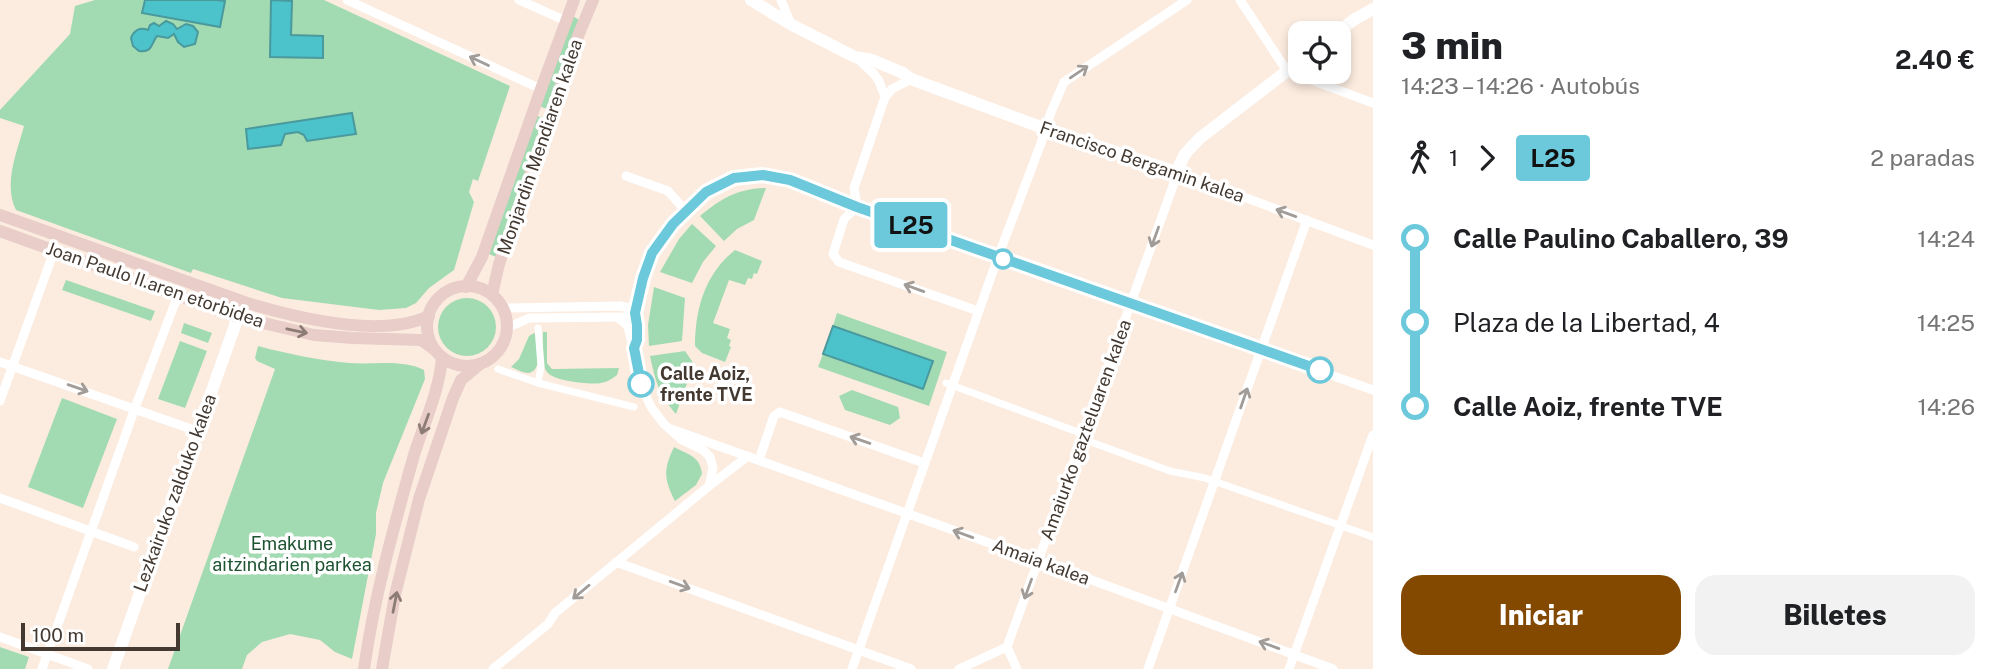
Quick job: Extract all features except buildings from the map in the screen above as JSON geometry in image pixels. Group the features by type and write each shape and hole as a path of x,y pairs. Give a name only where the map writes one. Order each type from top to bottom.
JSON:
{"main road":[{"name":"Monjardin Mendiaren kalea","path":"466,287 482,257 574,0"},
{"name":"Monjardin Mendiaren kalea","path":"492,295 499,264 593,0"},
{"name":"Joan Paulo II.aren etorbidea","path":"0,215 286,315 320,322 367,325 404,325 429,316"},
{"name":"Joan Paulo II.aren etorbidea","path":"0,231 238,317 314,335 421,340 438,353"},
{"path":"382,669 419,499 453,398 461,380 499,351 505,340 506,318 503,308 492,295 480,289 466,287 447,292 439,298 429,316 428,332 438,353 453,364 479,365"},
{"path":"365,669 371,628 392,535 418,442 436,392 438,353"}],"street":[{"path":"347,0 541,89"},
{"path":"519,0 566,21"},
{"name":"Francisco Bergamin kalea","path":"751,0 792,25 855,57 872,60 911,79 1046,129 1176,172 1373,245"},
{"path":"781,0 792,25"},
{"path":"852,669 949,384 1064,82 1187,0"},
{"path":"1240,0 1287,71 1373,103"},
{"path":"1351,22 1373,9"},
{"name":"Francisco Bergamin kalea","path":"855,57 874,74 885,97"},
{"path":"1176,172 1185,154 1200,138 1287,71"},
{"path":"857,207 854,188 885,97 892,89 911,79"},
{"name":"Amaiurko gazteluaren kalea","path":"1007,647 1176,172"},
{"path":"634,348 637,340 635,313 643,278 652,253 673,224 706,192 734,178 763,175 790,180 857,207 1373,390"},
{"path":"626,176 667,191 685,210"},
{"path":"857,207 844,219 833,254 839,262 978,311"},
{"path":"1148,669 1307,220"},
{"path":"0,401 54,251"},
{"path":"42,669 178,295"},
{"path":"503,308 620,306 635,313"},
{"path":"507,328 529,318 625,317 635,313"},
{"name":"Lezkairuko zalduko kalea","path":"113,669 238,317"},
{"path":"617,317 628,326 641,385 651,407 664,424 682,440 703,450 710,457 713,468 709,486"},
{"path":"538,328 541,366 538,383"},
{"path":"0,362 197,431"},
{"path":"498,369 538,383 634,407"},
{"path":"949,384 1083,434 1091,442 1157,466 1215,482 1373,537"},
{"path":"759,460 774,416 780,412 924,463"},
{"name":"Amaia kalea","path":"671,429 1333,669"},
{"path":"1289,669 1373,435"},
{"path":"493,669 548,624 555,613 616,562 748,456"},
{"path":"0,498 134,547"},
{"path":"616,562 911,669"},
{"path":"0,637 88,669"},
{"path":"959,669 1007,647 1017,669"}],"green space":[{"path":"95,0 324,0 510,86 478,181 473,179 469,192 474,202 454,270 429,288 416,303 406,308 379,310 282,298 193,269 191,273 16,210 12,200 11,179 24,126 0,118 0,110 70,34 75,6"},
{"path":"573,16 579,20 547,109 539,106"},
{"path":"537,116 544,118 496,257 489,254"},
{"path":"766,188 754,220 737,229 724,241 700,216 730,196 747,190"},
{"path":"692,224 716,246 703,262 692,283 660,272 679,239"},
{"path":"735,250 762,261 757,274 754,273 752,279 748,278 745,285 729,280 713,323 730,329 727,338 731,340 731,347 725,362 702,353 695,346 695,332 709,281"},
{"path":"66,280 155,311 151,321 62,290"},
{"path":"654,287 685,298 682,341 649,346 648,325"},
{"path":"467,298 478,300 491,311 496,327 494,338 483,351 467,356 456,354 443,343 438,327 440,316 451,303"},
{"path":"837,313 947,352 929,406 818,367 823,354 923,389 933,361 833,326"},
{"path":"184,323 212,333 208,343 181,333"},
{"path":"536,332 536,368 528,373 511,367 519,359 529,336"},
{"path":"543,332 547,332 547,363 552,369 619,368 617,375 601,383 572,382 556,378 547,372 543,363"},
{"path":"180,341 207,351 185,408 158,399"},
{"name":"Emakume aitzindarien parkea","path":"258,346 326,360 397,363 424,370 425,379 383,483 352,659 335,652 320,640 290,634 262,642 247,655 242,669 168,669 275,369 257,361 255,358"},
{"path":"685,351 694,364 676,414 659,387 650,356"},
{"path":"852,390 898,407 900,418 890,425 845,410 839,396"},
{"path":"62,398 117,419 83,508 28,487"},
{"path":"674,447 696,460 702,474 696,485 675,501 666,474"},
{"path":"0,647 29,657 25,669 0,669"}],"water":[{"path":"145,0 225,1 220,27 142,13"},
{"path":"271,0 292,1 291,35 323,36 323,58 270,57"},
{"path":"166,21 177,29 186,24 193,26 198,32 195,44 184,47 174,34 168,38 157,36 147,50 139,51 133,46 131,38 136,31 148,30 154,23 159,26"},
{"path":"352,113 356,134 307,141 304,135 298,132 285,134 281,145 248,149 246,129"},
{"path":"833,326 933,361 923,389 823,354"}],"bus line":[{"name":"L25","path":"641,384 634,348 637,340 635,313 652,253 685,210 706,192 734,178 763,175 790,180 857,207 1320,370"}],"place":[{"name":"Calle Aoiz, frente TVE","path":"641,384"}]}
